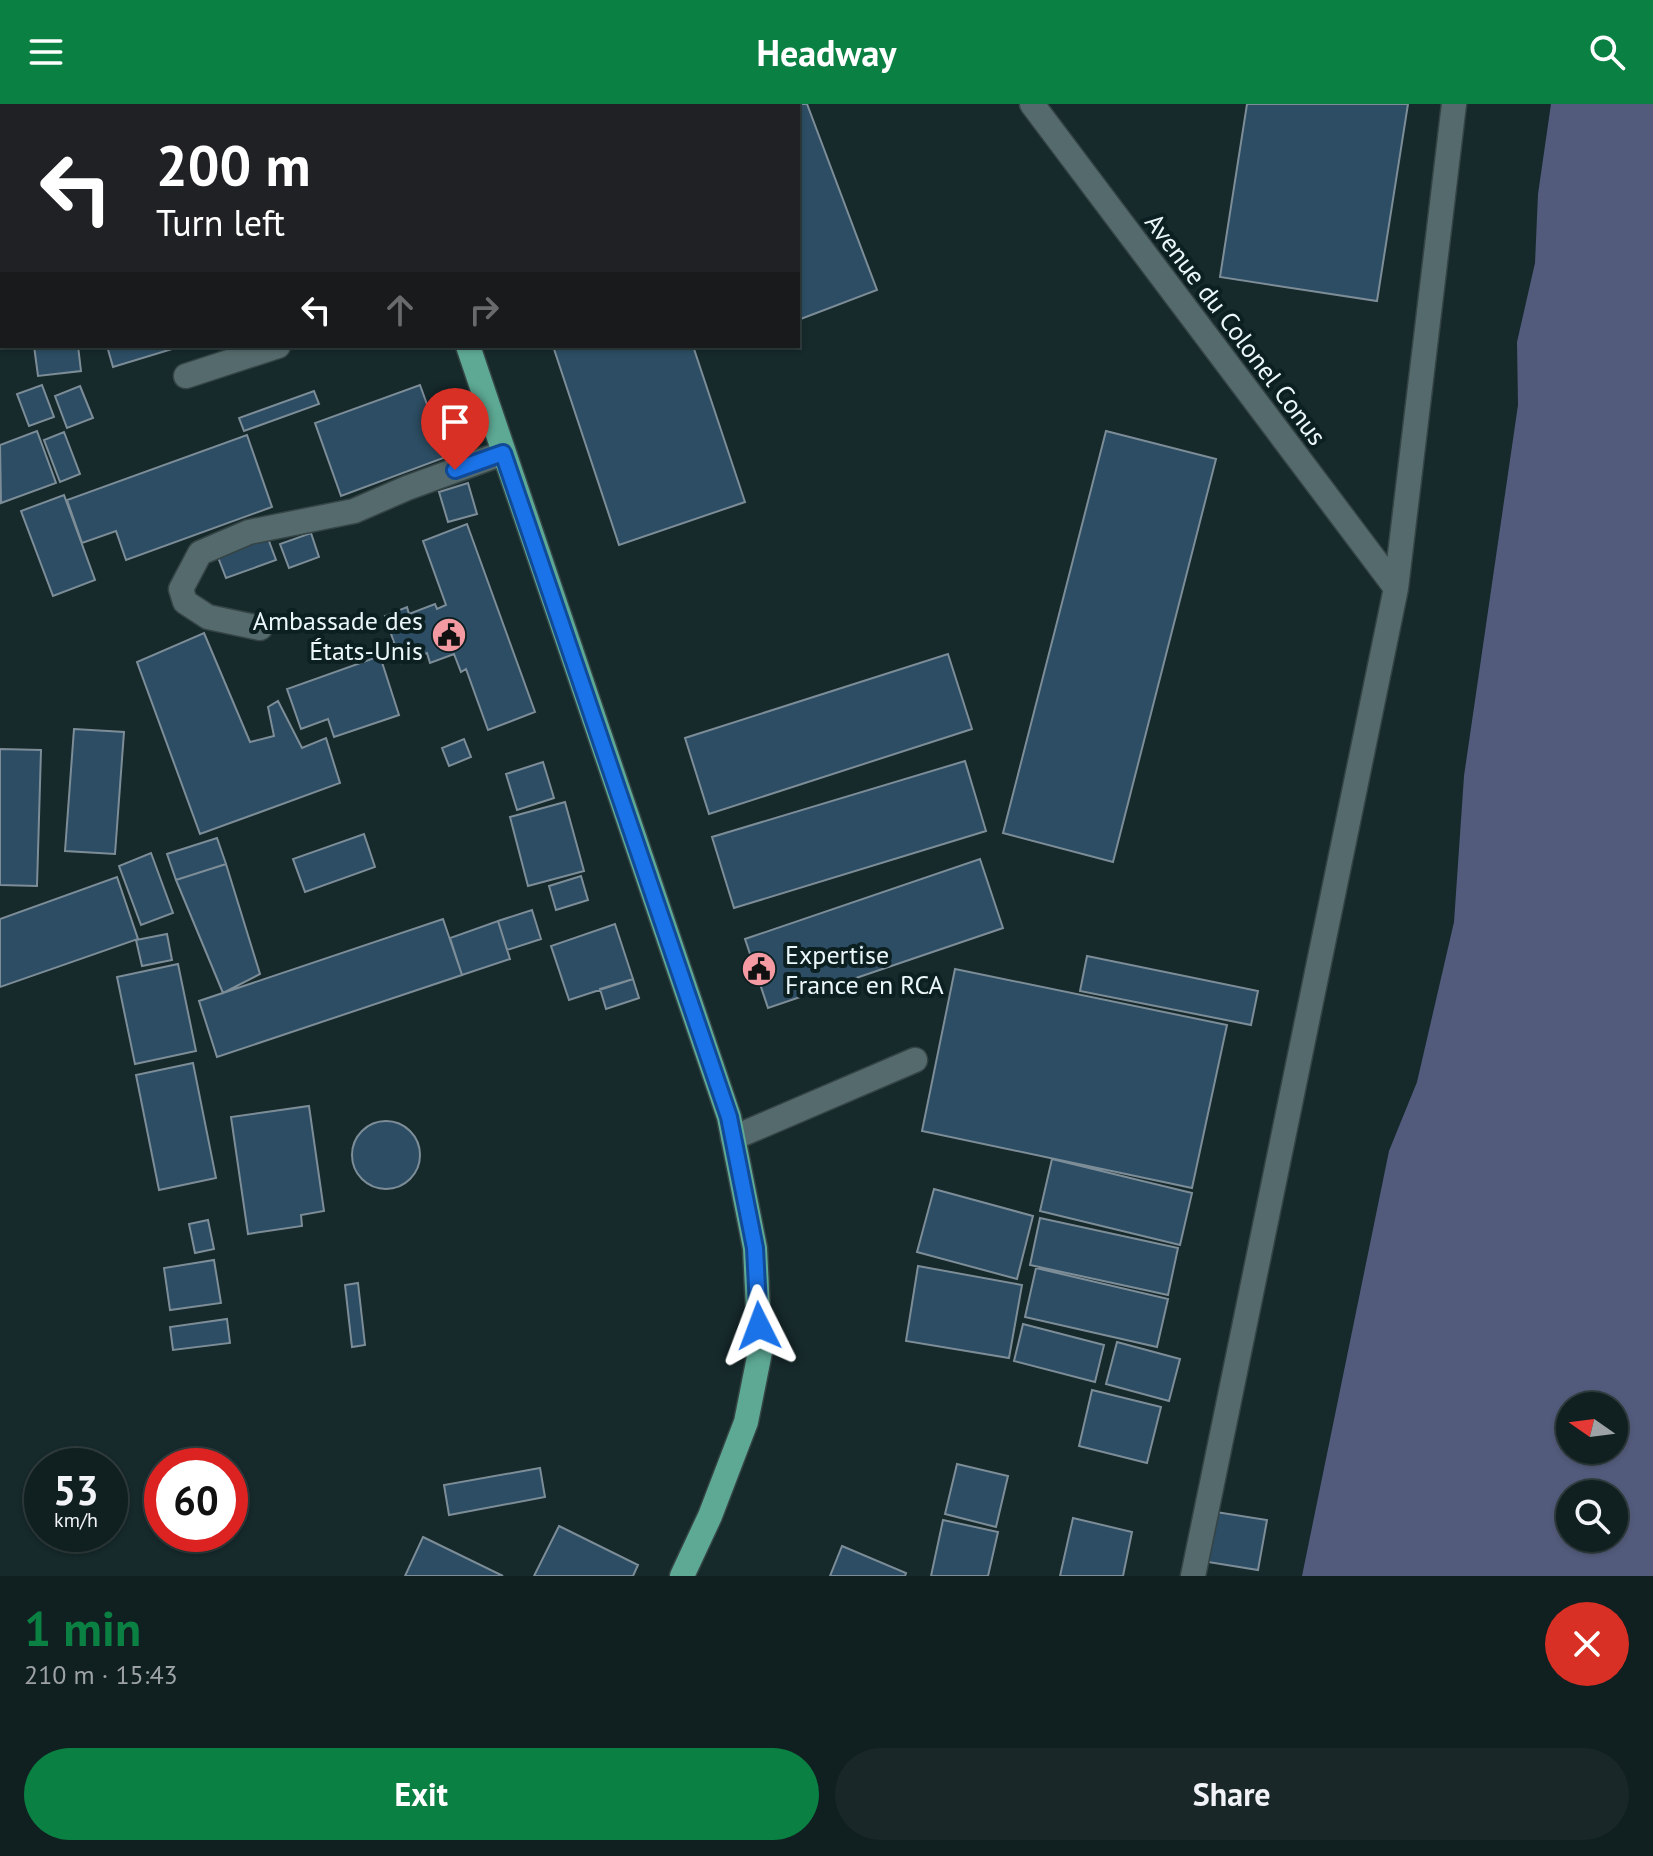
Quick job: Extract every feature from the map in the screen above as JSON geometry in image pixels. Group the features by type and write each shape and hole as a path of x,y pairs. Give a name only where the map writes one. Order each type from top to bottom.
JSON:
{"main road":[{"path":"469,348 729,1117 755,1248 760,1352 746,1422 710,1516 682,1576"}],"street":[{"name":"Avenue du Colonel Conus","path":"1032,104 1396,588"},
{"path":"1193,1576 1396,588 1454,104"},
{"path":"186,376 272,348"},
{"path":"260,628 208,617 185,602 181,589 200,553 249,532 354,511 503,453"},
{"path":"733,1138 915,1060"}],"water":[{"path":"1551,104 1653,104 1653,1576 1302,1576 1389,1151 1417,1082 1454,922 1464,776 1518,405 1517,342 1535,263 1538,194"}],"building":[{"path":"800,104 807,104 877,290 800,319"},
{"path":"1247,104 1408,104 1377,301 1220,277"},
{"path":"34,348 78,348 81,371 38,376"},
{"path":"108,348 175,348 113,367"},
{"path":"554,348 694,348 745,502 619,545"},
{"path":"42,385 54,417 29,426 17,394"},
{"path":"420,385 446,457 341,496 315,423"},
{"path":"80,386 93,418 67,428 55,396"},
{"path":"314,391 319,404 244,431 239,418"},
{"path":"37,431 56,483 1,503 0,445"},
{"path":"1106,431 1216,459 1113,862 1003,833"},
{"path":"64,432 80,474 60,482 44,440"},
{"path":"247,435 272,507 126,560 116,531 82,543 67,500"},
{"path":"468,483 477,514 448,522 439,492"},
{"path":"64,495 95,580 53,596 21,511"},
{"name":"Ambassade des États-Unis","path":"467,524 535,712 488,730 466,669 461,672 454,654 430,663 427,653 401,663 385,616 407,607 409,614 435,604 437,609 446,605 423,541"},
{"path":"266,533 276,560 226,578 216,552"},
{"path":"311,533 319,557 289,568 280,544"},
{"path":"204,633 250,742 274,736 268,707 278,701 302,748 326,738 340,783 200,834 137,662"},
{"path":"948,654 972,729 709,814 685,738"},
{"path":"380,656 399,715 334,737 328,719 301,729 287,689"},
{"path":"74,729 124,732 115,854 65,851"},
{"path":"464,739 471,757 449,766 442,748"},
{"path":"0,749 41,750 37,886 0,885"},
{"path":"965,761 986,831 734,908 712,837"},
{"path":"543,762 554,798 517,810 506,774"},
{"path":"565,802 584,871 528,886 510,817"},
{"path":"364,834 375,867 305,892 293,859"},
{"path":"217,838 226,864 176,880 167,854"},
{"path":"151,853 173,913 141,925 119,866"},
{"path":"980,859 1003,928 768,1008 745,939"},
{"path":"226,864 260,974 223,993 176,880"},
{"path":"581,876 588,900 556,910 549,886"},
{"path":"117,877 138,939 0,987 0,919"},
{"path":"532,910 541,939 507,950 498,921"},
{"path":"443,919 462,975 217,1057 199,1001"},
{"path":"498,921 510,959 462,975 450,938"},
{"path":"615,924 633,979 569,1000 551,946"},
{"path":"167,934 172,960 142,966 136,940"},
{"path":"1087,956 1258,991 1251,1025 1080,991"},
{"path":"178,964 196,1051 135,1064 117,977"},
{"path":"955,969 1227,1025 1192,1188 922,1131"},
{"path":"633,979 639,998 606,1009 600,989"},
{"path":"193,1063 216,1178 159,1190 136,1075"},
{"path":"309,1106 324,1211 301,1215 302,1226 248,1234 231,1117"},
{"path":"379,1121 393,1121 405,1126 415,1136 420,1155 415,1174 405,1184 393,1189 379,1189 367,1184 357,1174 352,1162 352,1148 357,1136 367,1126"},
{"path":"1052,1159 1192,1193 1180,1245 1040,1211"},
{"path":"934,1189 1033,1216 1017,1279 917,1252"},
{"path":"1040,1218 1178,1248 1168,1295 1030,1265"},
{"path":"208,1220 214,1249 195,1253 189,1224"},
{"path":"214,1260 221,1303 170,1310 164,1268"},
{"path":"918,1266 1022,1285 1009,1358 906,1341"},
{"path":"1036,1268 1168,1299 1157,1347 1025,1317"},
{"path":"358,1283 365,1345 352,1347 345,1285"},
{"path":"227,1319 230,1343 173,1350 170,1327"},
{"path":"1023,1324 1104,1345 1095,1382 1014,1361"},
{"path":"1117,1342 1180,1359 1169,1401 1106,1384"},
{"path":"1092,1390 1161,1407 1147,1463 1079,1446"},
{"path":"957,1464 1008,1476 996,1527 945,1514"},
{"path":"540,1468 545,1497 449,1515 444,1485"},
{"path":"1216,1512 1267,1520 1258,1570 1208,1562"},
{"path":"1073,1518 1132,1532 1123,1576 1060,1576"},
{"path":"943,1520 998,1532 988,1576 931,1576"},
{"path":"559,1526 638,1565 633,1576 534,1576"},
{"path":"423,1537 503,1576 405,1576"},
{"path":"842,1546 906,1573 905,1576 830,1576"}],"place":[{"name":"Ambassade des États-Unis","path":"449,635"},
{"name":"Expertise France en RCA","path":"759,969"}],"route":[{"path":"455,470 503,453 729,1117 755,1248 759,1326"}]}
